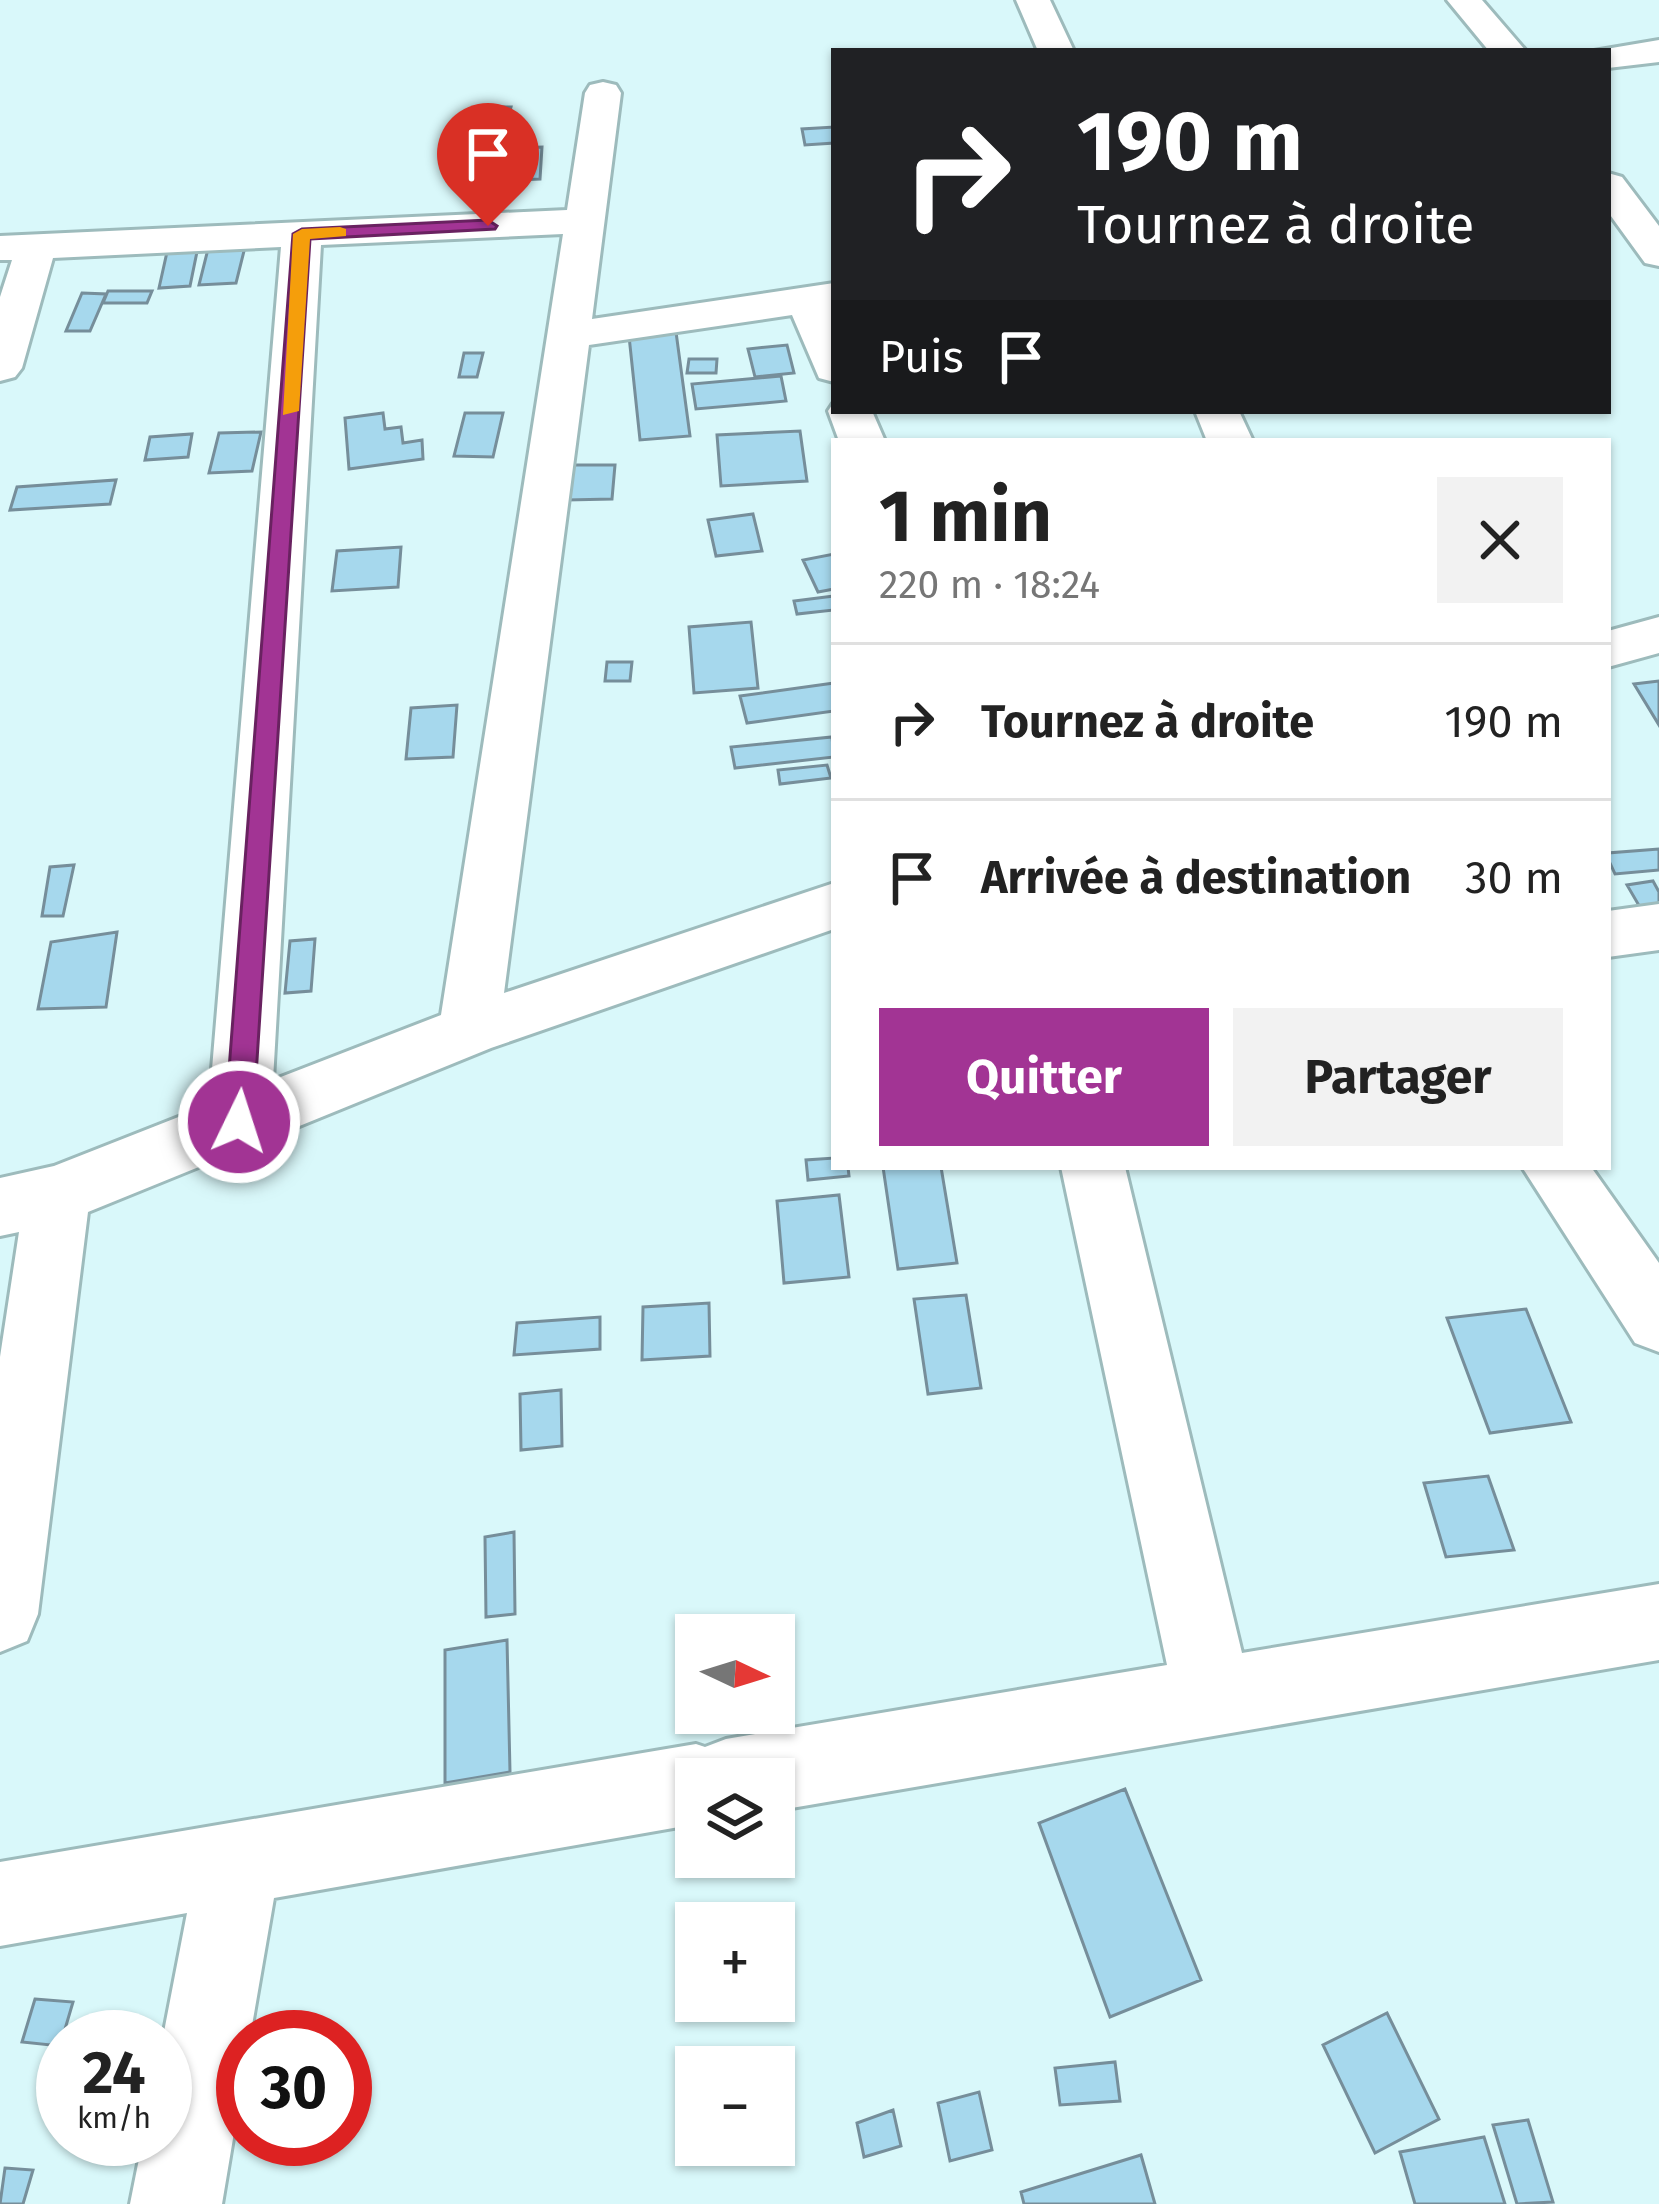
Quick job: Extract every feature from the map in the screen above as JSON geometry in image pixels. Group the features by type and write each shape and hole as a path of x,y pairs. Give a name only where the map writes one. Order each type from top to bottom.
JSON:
{"street":[{"path":"1033,0 1055,48"},
{"path":"1464,0 1505,48"},
{"path":"1611,57 1659,51"},
{"path":"470,1030 581,221 603,92"},
{"path":"1619,183 1659,254"},
{"path":"0,368 18,247 581,221"},
{"path":"239,1122 302,234"},
{"path":"568,335 820,298 831,354"},
{"path":"1611,649 1659,635"},
{"path":"0,1614 28,1200 470,1030 831,907"},
{"path":"1611,934 1659,927"},
{"path":"1094,1170 1214,1695"},
{"path":"1556,1170 1657,1314"},
{"path":"795,1767 1659,1622"},
{"path":"0,1904 675,1788"},
{"path":"176,2204 238,1863"}],"building":[{"path":"493,107 511,107 506,127 488,127"},
{"path":"831,127 831,143 805,145 802,129"},
{"path":"542,147 540,179 487,181 490,149"},
{"path":"483,187 502,187 496,215 477,215"},
{"path":"199,242 190,286 159,288 169,243"},
{"path":"245,247 236,283 199,285 208,249"},
{"path":"108,291 152,291 147,303 103,303"},
{"path":"82,293 106,294 90,331 66,331"},
{"path":"676,332 690,436 640,440 629,336"},
{"path":"787,345 794,373 755,377 748,349"},
{"path":"464,353 483,353 477,377 459,377"},
{"path":"689,359 717,359 716,373 687,373"},
{"path":"781,376 786,401 696,409 692,384"},
{"path":"383,413 385,429 401,427 403,443 422,440 423,459 349,469 345,418"},
{"path":"465,413 503,413 493,457 454,456"},
{"path":"800,431 807,481 721,486 717,435"},
{"path":"261,432 252,471 209,473 219,433"},
{"path":"192,434 188,457 145,460 150,437"},
{"path":"572,465 615,465 612,499 567,500"},
{"path":"116,480 110,504 10,510 17,487"},
{"path":"753,514 762,551 716,556 708,520"},
{"path":"401,547 398,587 332,591 337,551"},
{"path":"831,555 831,590 818,592 803,560"},
{"path":"831,596 831,610 797,614 794,601"},
{"path":"751,622 758,688 694,693 689,627"},
{"path":"607,662 632,662 630,681 605,681"},
{"path":"1659,681 1659,725 1634,684"},
{"path":"831,683 831,711 747,723 740,696"},
{"path":"457,705 453,757 406,759 411,708"},
{"path":"831,737 831,757 735,768 731,747"},
{"path":"827,765 831,778 780,784 778,770"},
{"path":"1659,849 1659,870 1615,874 1611,853"},
{"path":"74,865 63,916 42,916 50,867"},
{"path":"1653,881 1659,907 1641,909 1627,885"},
{"path":"117,932 106,1007 38,1009 51,942"},
{"path":"315,939 311,991 285,993 290,941"},
{"path":"831,1158 831,1170 848,1170 849,1176 808,1180 806,1160"},
{"path":"883,1170 942,1170 957,1263 898,1269"},
{"path":"839,1195 849,1277 784,1283 777,1201"},
{"path":"966,1295 981,1388 928,1394 914,1299"},
{"path":"709,1303 710,1356 642,1360 643,1307"},
{"path":"1526,1309 1571,1422 1490,1433 1447,1318"},
{"path":"600,1317 600,1349 514,1355 517,1323"},
{"path":"561,1390 562,1446 521,1450 520,1394"},
{"path":"1488,1476 1514,1550 1446,1557 1424,1483"},
{"path":"514,1532 515,1614 486,1617 485,1537"},
{"path":"507,1640 510,1772 445,1783 445,1650"},
{"path":"1125,1789 1201,1980 1110,2017 1039,1823"},
{"path":"35,1999 73,2002 71,2010 36,2010 36,2043 22,2042"},
{"path":"1387,2013 1439,2119 1375,2153 1323,2045"},
{"path":"1115,2062 1120,2101 1060,2105 1055,2068"},
{"path":"979,2092 992,2150 950,2161 938,2103"},
{"path":"893,2110 901,2146 864,2157 857,2123"},
{"path":"1528,2120 1553,2202 1517,2204 1493,2125"},
{"path":"1484,2137 1505,2204 1415,2204 1400,2152"},
{"path":"1141,2155 1155,2204 1024,2204 1021,2192"},
{"path":"5,2168 33,2170 23,2204 0,2204"}],"slow traffic":[{"path":"290,411 302,234 340,232"}],"route":[{"path":"239,1122 302,234 488,226"}]}
